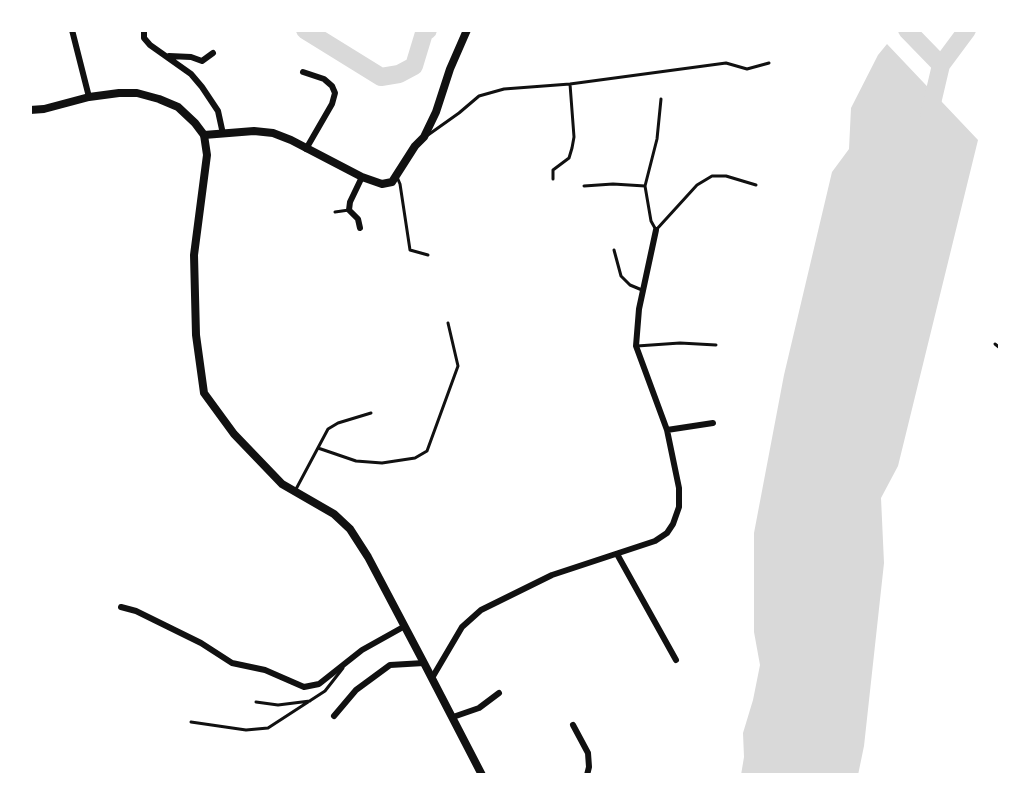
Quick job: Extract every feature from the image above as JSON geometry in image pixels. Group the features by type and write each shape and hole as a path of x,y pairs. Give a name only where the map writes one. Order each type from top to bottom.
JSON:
{"main road":[{"path":"30,110 44,109 89,97 128,93 159,99 183,111 204,135 207,142 207,155 194,255 196,335 202,385 209,400 234,434 275,478 294,492 334,514 350,529 368,557 482,775"}],"street":[{"path":"72,30 89,97"},
{"path":"144,30 144,38 150,45 169,56 191,74 202,87 218,111 223,134"},
{"path":"204,135 264,131 282,136 362,177 382,184 392,182 424,137 436,112 450,69 466,32"},
{"path":"169,56 191,57 202,61 213,53"},
{"path":"303,72 324,79 332,86 335,93 332,104 306,149"},
{"path":"360,228 358,219 349,210 350,202 362,177"},
{"path":"432,678 462,627 481,610 552,575 655,541 667,533 680,507 679,488 667,430 636,346 639,309 656,230"},
{"path":"667,430 713,423"},
{"path":"617,554 676,660"},
{"path":"121,608 136,611 201,643 232,663 265,670 304,687 319,684 362,650 405,626"},
{"path":"333,716 356,690 390,665 424,663"},
{"path":"453,717 479,708 499,693"},
{"path":"573,725 588,753 589,767 586,775"}],"lane":[{"path":"424,137 479,96 504,89 570,84 726,63 747,69 769,63"},
{"path":"553,179 553,170 569,158 574,137 570,84"},
{"path":"661,99 657,139 645,186 651,221 656,230 697,185 712,176 726,176 756,185"},
{"path":"397,177 410,250 428,255"},
{"path":"584,186 613,184 645,186"},
{"path":"335,212 349,210"},
{"path":"614,249 621,276 630,285 644,290"},
{"path":"318,448 356,461 382,463 415,458 427,451 458,366 448,323"},
{"path":"636,346 680,343 716,345"},
{"path":"995,344 1000,348"},
{"path":"294,492 328,429 371,413"},
{"path":"191,722 260,730 274,725 325,691 347,662"},
{"path":"256,702 278,705 312,700"}],"shaded area":[{"path":"887,44 978,140 898,466 881,498 884,563 864,746 858,775 741,775 744,757 743,733 760,665 754,632 754,533 784,375 832,172 849,149 851,108 878,55"}],"waterway":[{"path":"305,30 381,77 399,74 414,66 424,33 428,30"},
{"path":"907,30 941,65"},
{"path":"929,116 941,65 967,30"}]}
